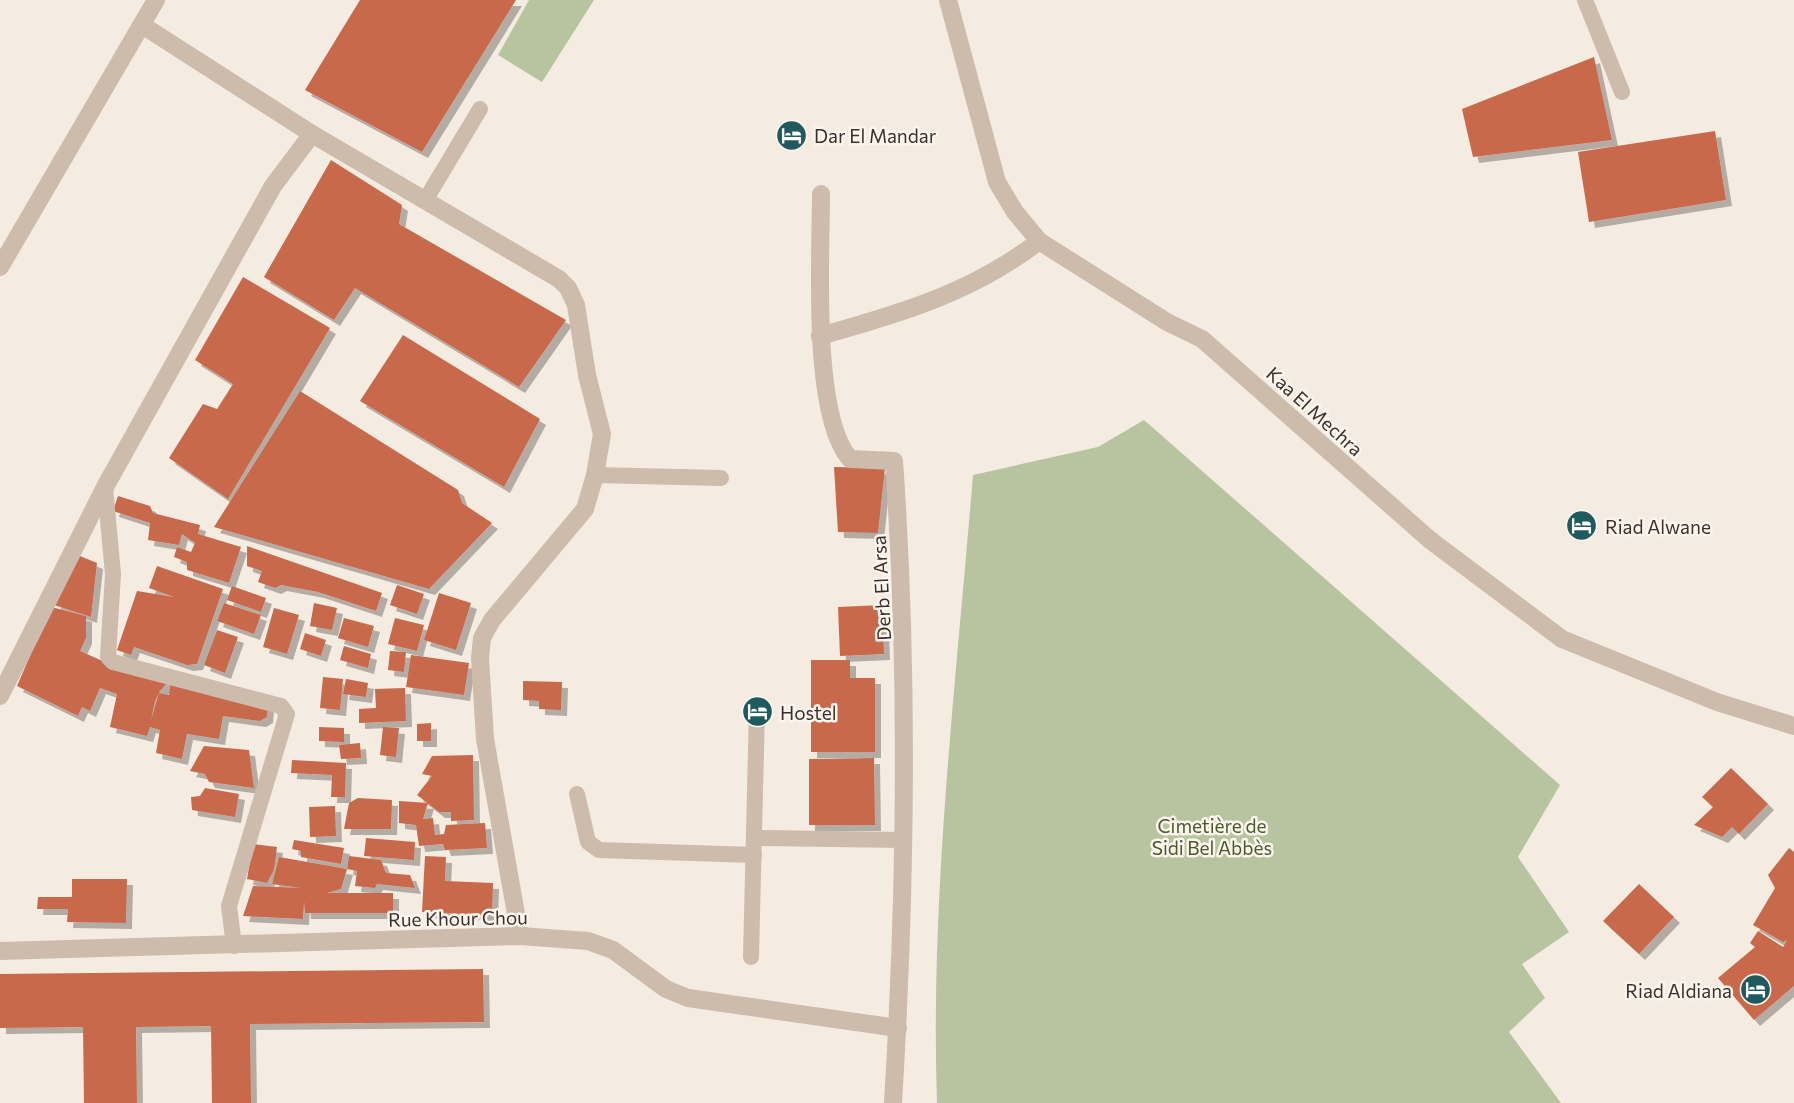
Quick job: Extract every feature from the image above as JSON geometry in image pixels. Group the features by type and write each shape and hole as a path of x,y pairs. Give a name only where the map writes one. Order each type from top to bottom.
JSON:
{"street":[{"path":"0,267 156,0"},
{"name":"Kaa El Mechra","path":"948,0 997,182 1015,212 1040,241 1167,322 1202,339 1430,540 1562,639 1717,702 1794,726"},
{"path":"142,25 312,134 559,279 568,288 576,305 587,375 602,434 595,475 585,509 492,620 482,638 480,658 485,739 520,936"},
{"path":"0,696 105,487 273,186 312,134"},
{"name":"Derb El Arsa","path":"821,194 820,336 835,434 850,460 894,461 904,599 903,840 898,1028 893,1103"},
{"path":"820,336 917,309 954,293 1013,261 1040,241"},
{"name":"Rue Khour Chou","path":"0,951 520,936 588,941 613,950 666,989 688,998 898,1028"}],"lane":[{"path":"1584,0 1622,92"},
{"path":"426,199 480,109"},
{"path":"595,475 722,478"},
{"path":"105,487 113,574 108,657 113,662 281,706 287,714 229,906 234,946"},
{"path":"751,957 757,709"},
{"path":"577,794 588,842 599,850 754,855"},
{"path":"755,838 903,840"}],"green space":[{"path":"529,0 594,0 542,82 498,55"},
{"name":"Cimetière de Sidi Bel Abbès","path":"1144,420 1560,785 1518,857 1569,932 1522,964 1545,998 1509,1032 1561,1103 937,1103 937,946 941,868 973,475 1098,447"}],"building":[{"path":"360,0 516,0 422,152 305,90"},
{"path":"1594,57 1612,140 1473,157 1462,109"},
{"path":"1715,131 1726,200 1589,222 1578,152"},
{"path":"331,160 402,205 399,224 566,320 519,387 355,288 334,320 264,277"},
{"path":"243,277 330,328 228,499 169,458 203,404 217,409 233,384 195,360"},
{"path":"403,335 540,419 504,487 360,401"},
{"path":"300,391 458,490 462,503 492,523 429,589 214,527"},
{"path":"834,467 885,468 878,533 838,532"},
{"path":"118,496 150,506 153,513 200,525 198,534 241,547 229,583 187,570 187,562 174,557 177,547 191,552 195,543 182,534 179,545 148,540 150,523 113,511"},
{"path":"247,546 382,593 376,611 318,592 281,585 275,588 258,582 262,571 247,566"},
{"path":"75,554 97,563 91,617 54,605"},
{"path":"157,566 223,589 197,664 187,665 134,647 131,655 117,650 137,591 174,597 149,588"},
{"path":"397,585 424,594 417,614 390,605"},
{"path":"232,586 266,598 261,612 227,600"},
{"path":"439,593 471,603 456,650 424,640"},
{"path":"224,603 261,615 254,634 217,621"},
{"path":"314,603 337,608 332,630 310,626"},
{"path":"882,605 884,654 840,656 838,607"},
{"path":"51,607 86,616 86,638 80,651 123,670 170,680 159,693 169,695 170,685 268,705 267,717 260,721 223,716 219,739 187,734 182,759 156,753 160,730 150,727 147,736 110,727 117,694 100,688 90,711 82,707 78,716 17,686"},
{"path":"274,608 299,615 287,654 263,647"},
{"path":"344,618 374,626 368,647 338,638"},
{"path":"395,618 424,625 417,651 388,644"},
{"path":"217,630 238,637 225,673 204,665"},
{"path":"305,633 326,640 321,656 300,649"},
{"path":"344,646 371,654 368,668 340,660"},
{"path":"390,651 406,652 404,672 388,670"},
{"path":"411,655 469,663 464,695 406,687"},
{"path":"811,660 850,660 850,678 875,678 875,752 811,752"},
{"path":"323,677 343,679 340,710 320,708"},
{"path":"346,679 368,683 366,697 343,694"},
{"path":"523,681 562,682 561,710 539,709 539,701 523,700"},
{"path":"405,688 406,721 359,723 359,709 376,708 375,689"},
{"path":"431,723 431,741 417,741 417,724"},
{"path":"319,727 344,728 344,742 319,741"},
{"path":"383,727 399,728 396,757 380,755"},
{"path":"360,743 361,758 341,759 339,745"},
{"path":"204,746 249,750 254,788 209,782 205,774 190,771"},
{"path":"473,755 474,820 451,821 451,812 439,812 417,795 432,776 422,774 432,756"},
{"path":"874,758 875,825 809,825 809,759"},
{"path":"292,760 346,763 345,797 331,797 332,775 291,773"},
{"path":"1731,768 1768,804 1739,834 1732,827 1722,837 1694,825 1713,807 1702,797"},
{"path":"205,788 239,794 235,817 192,810 191,797 200,796"},
{"path":"358,798 392,800 391,829 344,829 349,803"},
{"path":"399,801 428,803 423,819 433,818 435,835 444,834 446,825 485,823 487,848 445,850 443,844 419,846 416,825 399,823"},
{"path":"335,806 336,836 310,837 309,807"},
{"path":"366,838 415,842 414,860 364,856"},
{"path":"294,840 344,848 341,864 301,857 301,851 292,849"},
{"path":"253,844 277,847 274,870 267,883 247,879"},
{"path":"1789,848 1794,852 1794,986 1754,1020 1718,978 1755,947 1750,943 1758,931 1783,947 1787,940 1783,942 1753,925 1775,888 1768,875"},
{"path":"349,856 381,860 386,873 410,875 415,888 377,884 375,888 355,886 357,871 347,869"},
{"path":"425,856 446,857 445,881 493,883 492,915 422,912"},
{"path":"279,857 347,869 341,889 327,893 393,893 393,913 305,913 304,901 303,919 243,916 253,886 301,888 272,884"},
{"path":"72,879 127,879 126,923 67,922 68,909 37,909 38,897 72,897"},
{"path":"1639,884 1674,917 1639,954 1603,921"},
{"path":"483,969 484,1022 250,1024 251,1103 212,1103 211,1026 136,1027 137,1103 84,1103 83,1027 0,1028 0,974"}],"place":[{"name":"Dar El Mandar","path":"791,135"},
{"name":"Riad Alwane","path":"1582,526"},
{"name":"Hostel","path":"757,712"},
{"name":"Riad Aldiana","path":"1755,990"}]}
